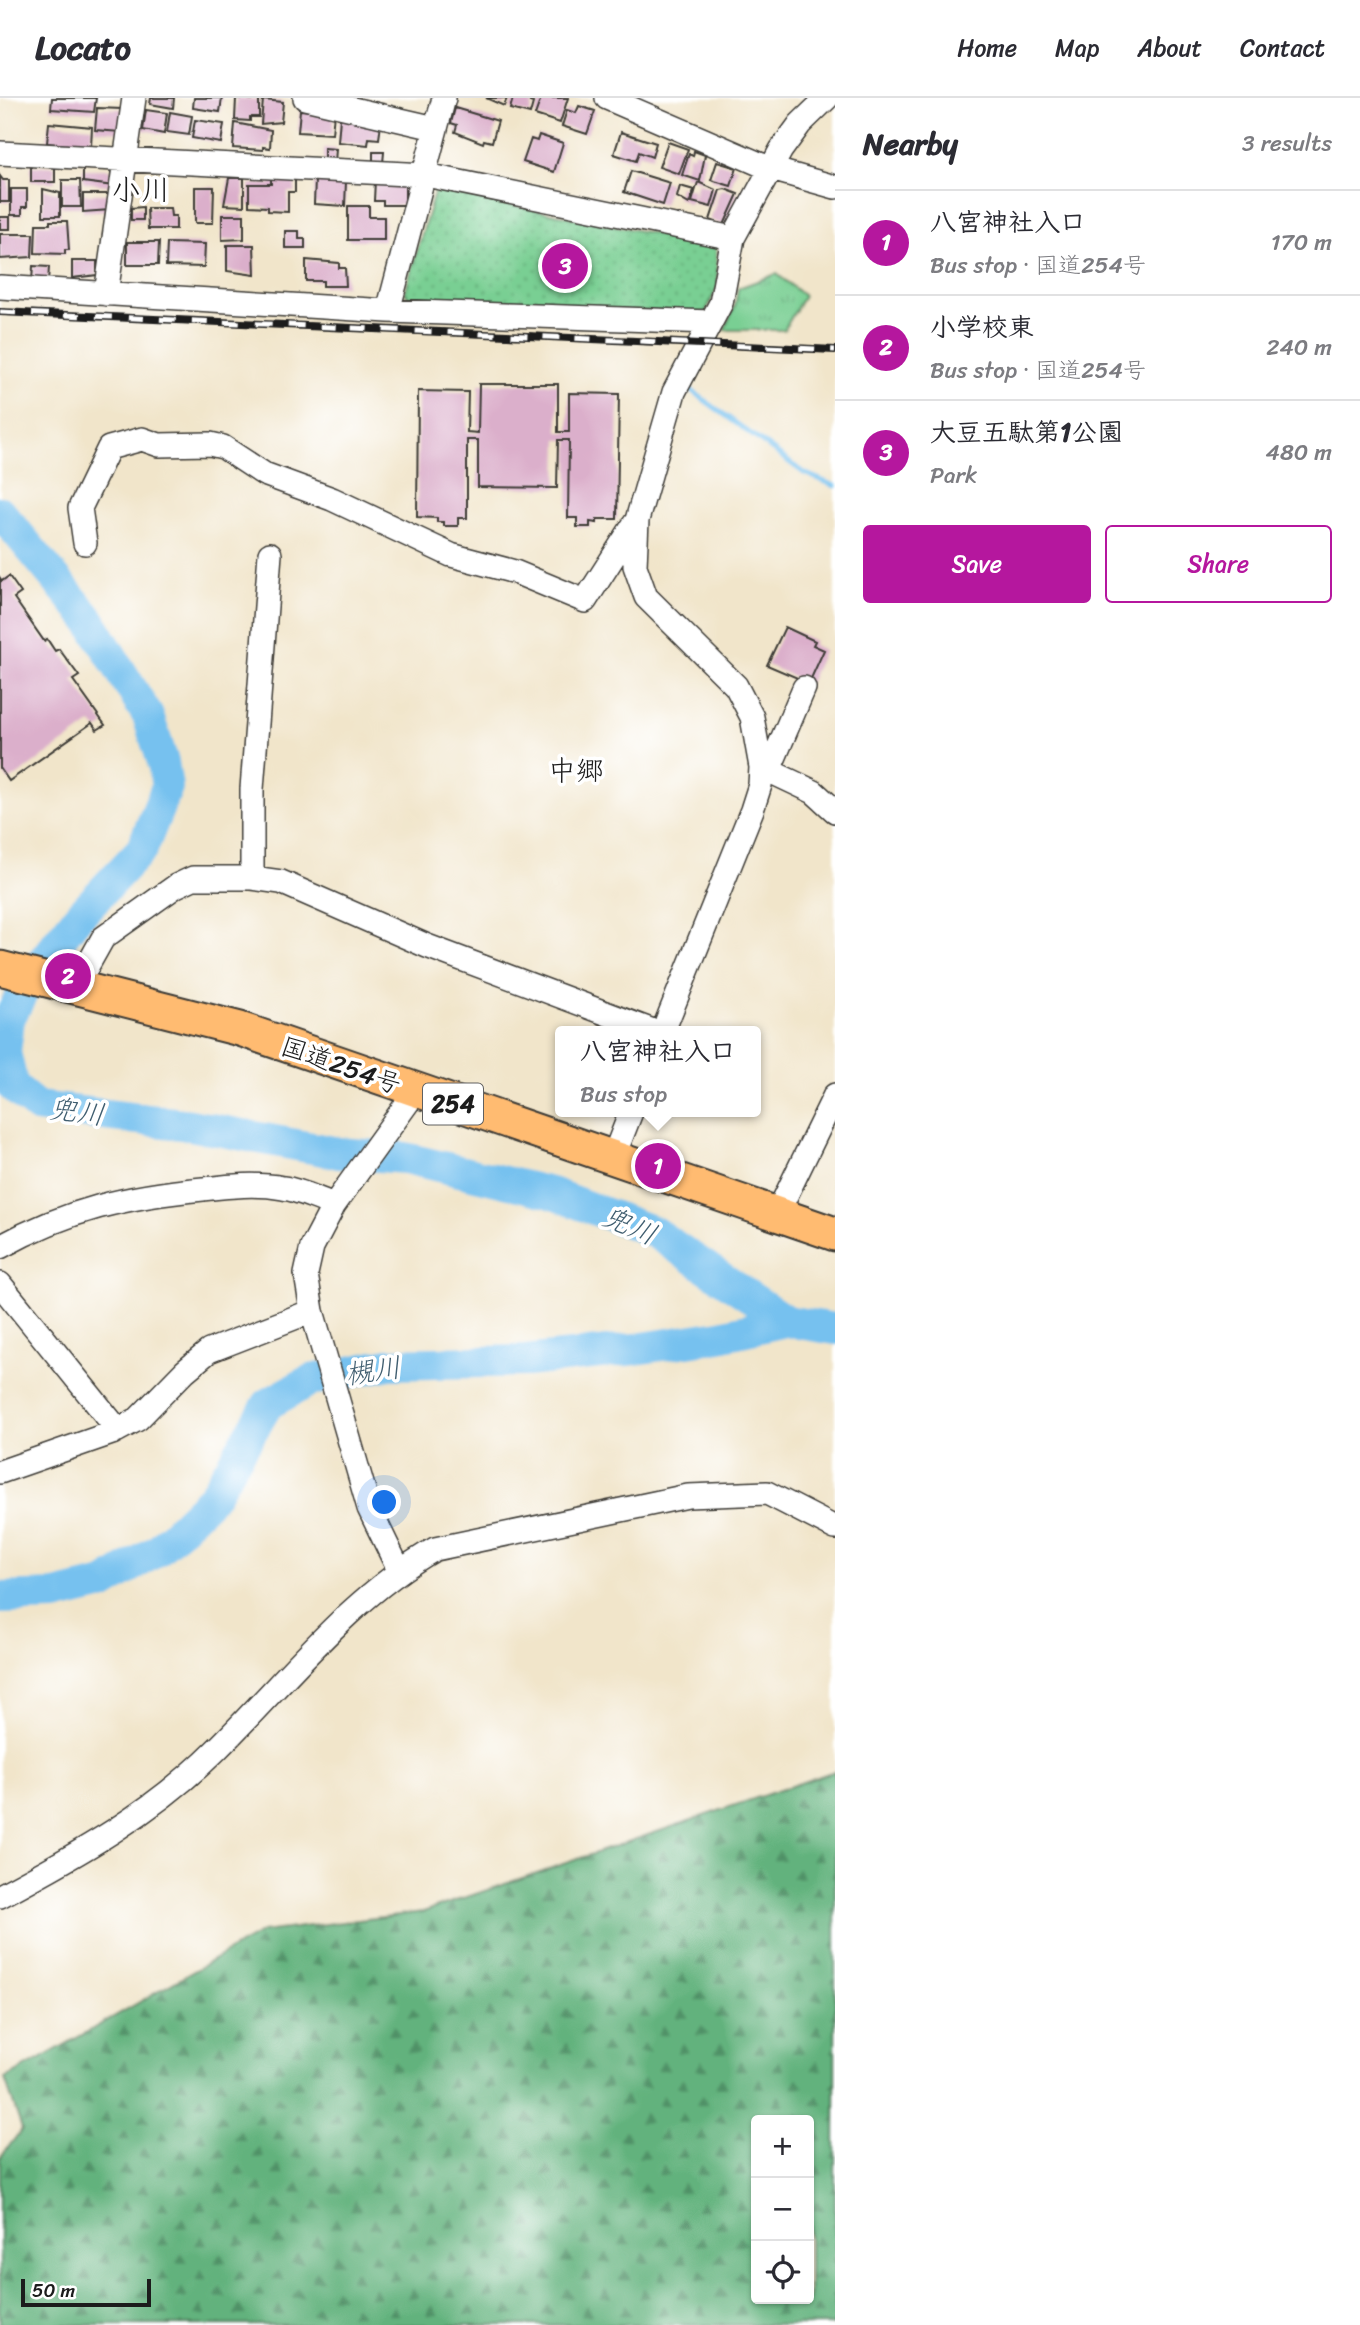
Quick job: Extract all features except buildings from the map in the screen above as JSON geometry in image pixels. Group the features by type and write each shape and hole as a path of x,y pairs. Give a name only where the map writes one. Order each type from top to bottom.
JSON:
{"highway":[{"name":"国道254号","path":"0,968 240,1029 835,1234"}],"street":[{"path":"106,294 135,98"},
{"path":"305,98 435,128"},
{"path":"388,311 426,175 444,98"},
{"path":"607,98 771,169 835,187"},
{"path":"827,98 800,124 771,169 733,238 726,287 712,322 674,392 637,520 635,566 646,597 736,686 752,717 765,768 814,792 835,811"},
{"path":"0,153 426,175 733,238"},
{"path":"0,287 388,311 712,322"},
{"path":"85,543 80,508 109,448 142,439 159,444 211,444 223,447 264,474 332,499 451,555 515,572 585,601 637,520"},
{"path":"252,878 253,776 270,554"},
{"path":"665,1026 752,810 765,768 804,688"},
{"path":"71,987 103,938 176,886 193,878 252,878 281,882 427,946 640,1026"},
{"path":"399,1570 369,1508 313,1314 306,1275 309,1260 337,1200 416,1091"},
{"path":"778,1214 835,1095"},
{"path":"613,1158 629,1117"},
{"path":"0,1247 35,1228 82,1211 119,1199 158,1193 250,1184 285,1188 337,1200"},
{"path":"0,1284 118,1430"},
{"path":"0,1472 118,1430 147,1412 185,1371 209,1351 313,1314"},
{"path":"0,1896 119,1828 189,1775 344,1619 399,1570 435,1549 688,1496 767,1493 835,1528"}],"green space":[{"path":"435,190 716,246 718,286 705,314 411,300 405,292"},
{"path":"777,274 804,296 784,330 724,330 735,306 738,288"},
{"path":"835,1771 835,2325 0,2325 0,2158 22,2129 5,2079 262,1932 423,1912"}],"waterway":[{"path":"688,388 804,473 835,486"},
{"name":"兜川","path":"0,512 89,619 148,716 163,762 167,787 142,849 75,920 31,976 9,1019 5,1052 13,1087 37,1107 190,1125 339,1153 405,1158 551,1193 654,1232 786,1321"},
{"name":"槻川","path":"0,1598 55,1596 104,1584 159,1549 213,1496 268,1404 311,1380 389,1364 526,1361 636,1349 720,1336 786,1321 835,1329"}],"railway":[{"path":"0,312 835,350"}],"place":[{"name":"大豆五駄第1公園","path":"565,266"},
{"name":"小学校東","path":"68,976"},
{"name":"八宮神社入口","path":"658,1166"}],"district":[{"name":"小川","path":"141,190"},
{"name":"中郷","path":"576,770"}]}
